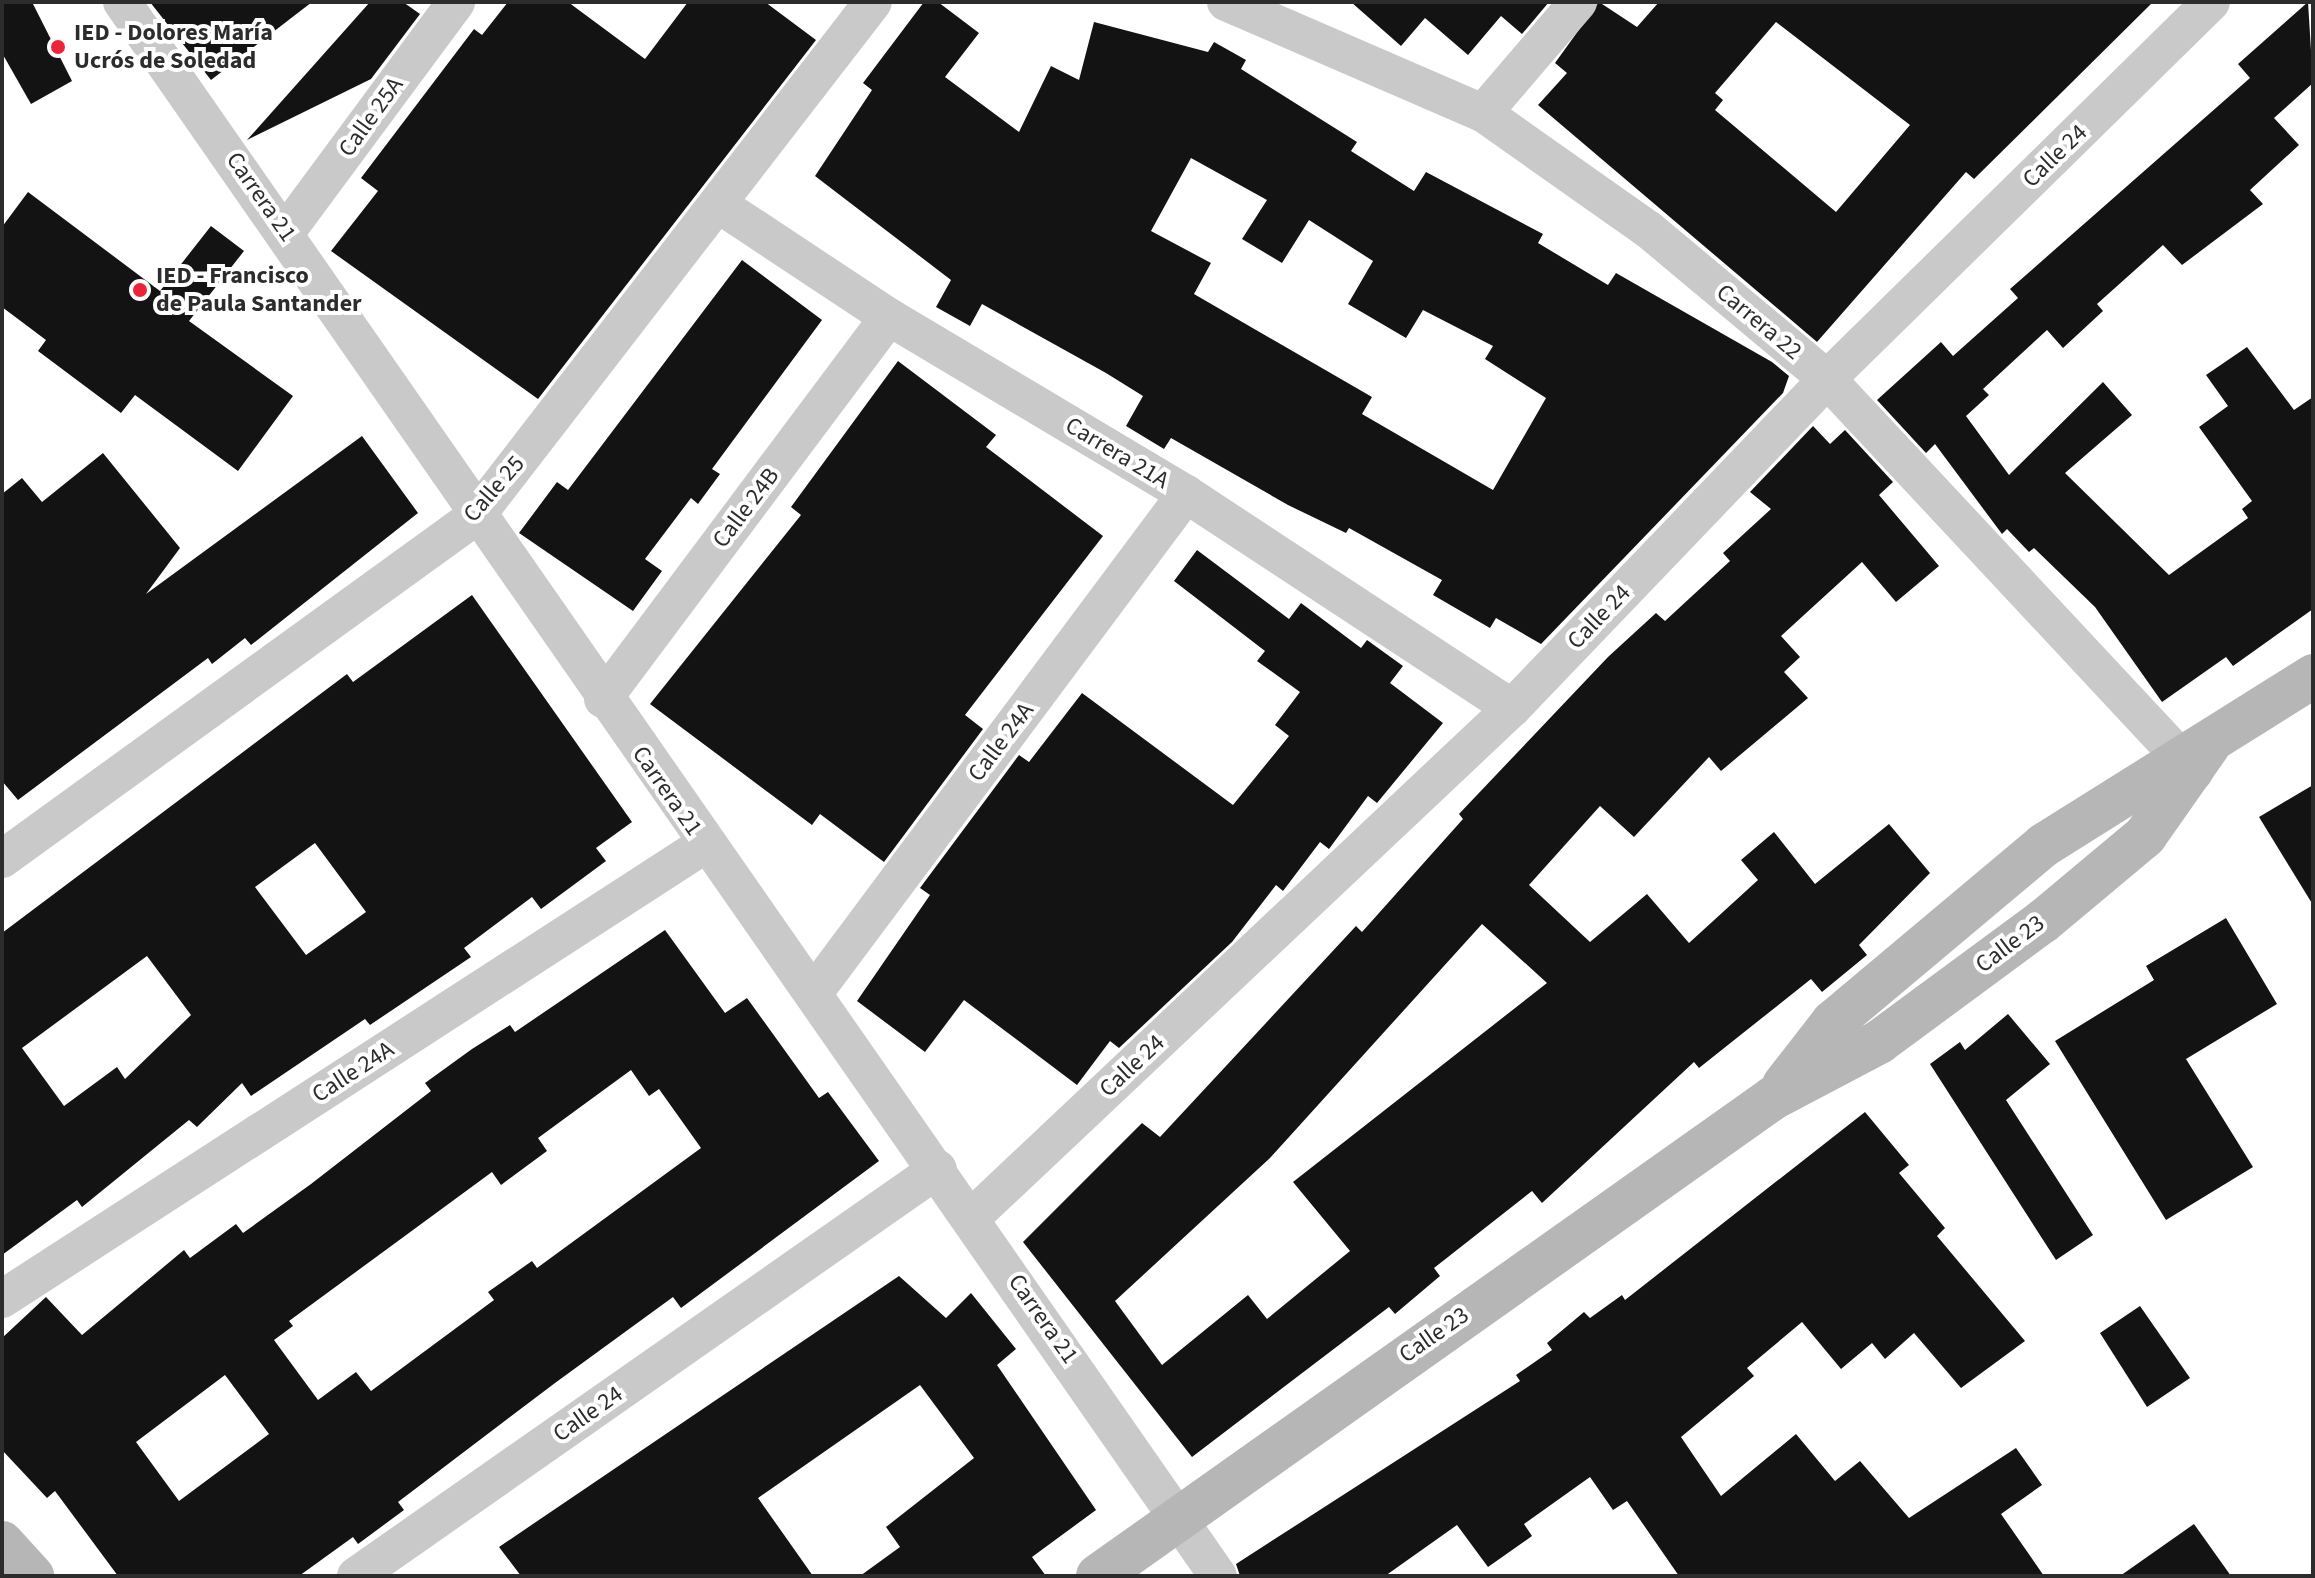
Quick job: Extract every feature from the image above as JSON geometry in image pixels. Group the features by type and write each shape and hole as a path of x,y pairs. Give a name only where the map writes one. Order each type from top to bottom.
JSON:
{"street":[{"name":"Carrera 21","path":"122,2 286,232 476,516 704,845 816,990 1218,1576"},
{"name":"Calle 25A","path":"286,232 456,2"},
{"name":"Calle 25","path":"2,859 476,516 873,2"},
{"name":"Carrera 22","path":"1226,2 1483,113 1649,230 1827,379 2195,759"},
{"path":"1483,113 1578,2"},
{"name":"Calle 24","path":"972,1217 1512,708 1827,379 2211,2"},
{"name":"Carrera 21A","path":"718,204 889,317 1186,494 1512,708"},
{"name":"Calle 24B","path":"603,699 889,317"},
{"name":"Calle 24A","path":"816,990 1186,494"},
{"name":"Calle 23","path":"1773,1098 1833,1022 1926,936 2044,845 2195,759 2313,676"},
{"name":"Calle 23","path":"1098,1576 1178,1514 1773,1098 1879,1042 2042,922 2145,836 2195,759"},
{"name":"Calle 24A","path":"2,1299 704,845"},
{"name":"Calle 24","path":"356,1576 938,1169"},
{"path":"2,1543 32,1576"}],"building":[{"path":"2,2 32,2 72,81 31,104 2,53"},
{"path":"150,2 312,2 211,80"},
{"path":"370,2 403,2 420,14 371,79 247,140"},
{"path":"508,2 568,2 645,59 688,2 765,2 816,40 538,399 331,251 378,191 361,178 474,29 482,35"},
{"path":"924,2 938,2 979,33 945,77 1019,132 1051,66 1079,80 1094,22 1208,52 1214,42 1246,60 1241,69 1357,142 1351,151 1414,191 1426,172 1543,234 1538,243 1608,285 1616,273 1772,362 1789,376 1783,393 1541,644 1496,618 1490,628 1433,595 1442,580 1349,528 1346,533 1288,505 1171,438 1164,449 1126,426 1143,396 1106,373 982,304 970,326 936,307 951,280 815,176 872,90 863,83","holes":["1191,158 1267,200 1242,239 1282,263 1309,220 1373,261 1348,304 1406,338 1423,310 1493,346 1485,359 1546,398 1493,490 1362,414 1372,397 1194,294 1211,263 1151,231"]},
{"path":"1351,2 1549,2 1522,34 1501,16 1468,55 1425,18 1401,46"},
{"path":"1599,2 1637,27 1659,2 2153,2 1974,179 1966,172 1817,342 1538,105 1567,73 1555,63","holes":["1776,22 1910,125 1836,212 1715,110 1723,100 1715,93"]},
{"path":"2308,2 2313,83 2274,118 2299,145 2250,190 2263,204 2182,265 2163,245 2097,304 2103,311 2063,348 2047,330 1983,389 1989,395 1966,416 2009,475 2103,382 2132,415 2065,473 2169,575 2248,518 2242,509 2252,501 2199,427 2228,406 2206,375 2247,347 2294,410 2313,397 2313,609 2233,666 2226,657 2162,702 2095,607 2034,548 2029,552 2007,529 2002,534 1935,444 1926,453 1877,400 1941,342 1953,356 2018,298 2010,289 2250,78 2238,64"},
{"path":"28,192 160,291 211,226 244,251 189,321 293,396 238,471 135,395 121,413 38,351 46,340 2,307 2,227"},
{"path":"742,260 822,320 712,469 720,474 698,504 691,498 645,559 662,571 633,611 519,533 557,482 568,490"},
{"path":"898,361 996,435 986,447 1103,536 965,715 983,729 884,862 820,814 812,825 650,704 801,515 791,507"},
{"path":"1813,426 1830,444 1845,430 1893,482 1879,495 1939,566 1896,602 1862,562 1781,636 1800,657 1784,672 1808,698 1721,771 1709,757 1634,837 1600,806 1529,885 1590,942 1647,894 1689,943 1758,880 1741,860 1774,832 1815,884 1889,824 1930,873 1859,945 1867,955 1822,992 1811,979 1699,1068 1694,1062 1542,1203 1532,1191 1434,1268 1440,1276 1395,1314 1389,1307 1192,1457 1023,1242 1142,1123 1160,1137 1356,926 1362,932 1463,819 1459,814 1608,657 1656,613 1665,621 1730,561 1723,553 1771,509 1750,492","holes":["1482,924 1547,983 1293,1182 1350,1251 1267,1319 1248,1295 1162,1365 1115,1301 1270,1158"]},
{"path":"362,436 418,513 251,645 245,638 212,664 208,658 18,800 2,781 2,494 22,478 42,502 103,453 180,548 146,594"},
{"path":"1197,550 1289,619 1301,603 1361,648 1367,640 1403,666 1390,683 1443,723 1377,803 1368,796 1329,849 1320,842 1283,891 1276,885 1232,942 1119,1048 1110,1041 1077,1085 964,1000 925,1052 857,1001 930,895 920,888 1019,755 1029,762 1082,693 1233,805 1289,736 1275,725 1300,692 1257,661 1265,651 1174,581"},
{"path":"472,595 632,822 596,848 606,861 541,909 532,897 464,948 471,957 370,1025 365,1019 251,1096 242,1083 197,1127 189,1120 82,1207 77,1200 2,1255 2,933 347,674 353,682","holes":["315,843 366,912 306,955 255,887","147,956 191,1015 125,1079 117,1067 64,1106 22,1048"]},
{"path":"2313,785 2313,905 2259,817"},
{"path":"2226,918 2277,1004 2186,1059 2253,1167 2166,1220 2055,1041 2154,980 2146,966"},
{"path":"665,930 725,1013 747,998 819,1098 828,1092 879,1161 681,1308 673,1297 555,1383 398,1502 404,1510 358,1544 353,1537 299,1576 118,1576 55,1491 47,1498 2,1450 2,1338 46,1297 82,1335 184,1250 190,1258 236,1224 243,1233 431,1091 425,1083 510,1025 515,1032","holes":["631,1070 649,1096 659,1089 701,1148 537,1268 532,1261 488,1292 494,1300 371,1391 356,1372 318,1400 274,1340 293,1326 289,1321 492,1172 501,1185 547,1151 538,1138","225,1375 269,1434 179,1501 136,1442"]},
{"path":"2008,1014 2050,1064 2006,1100 2093,1235 2056,1260 1930,1064 1960,1042 1965,1050"},
{"path":"1865,1112 1909,1165 1899,1173 1945,1228 1937,1236 2025,1341 1961,1388 1914,1333 1885,1359 1872,1343 1841,1369 1802,1322 1747,1368 1754,1376 1681,1437 1721,1496 1796,1434 1835,1481 1860,1461 1909,1518 2016,1448 2042,1485 2001,1514 2044,1576 1679,1576 1627,1501 1613,1510 1590,1477 1524,1524 1532,1536 1488,1567 1457,1525 1385,1576 1240,1576 1236,1564 1520,1381 1516,1375 1552,1350 1547,1343 1584,1312 1590,1318 1622,1295 1625,1300"},
{"path":"899,1276 946,1318 971,1293 1016,1349 997,1365 1096,1510 1032,1557 1046,1576 860,1576 900,1547 886,1527 974,1458 920,1385 758,1498 813,1576 521,1576 499,1547"},
{"path":"2140,1306 2190,1378 2147,1407 2100,1333"},
{"path":"2194,1524 2231,1576 2120,1576"}],"place":[{"name":"IED - Dolores María Ucrós de Soledad","path":"58,47"},
{"name":"IED - Francisco de Paula Santander","path":"140,290"}]}
